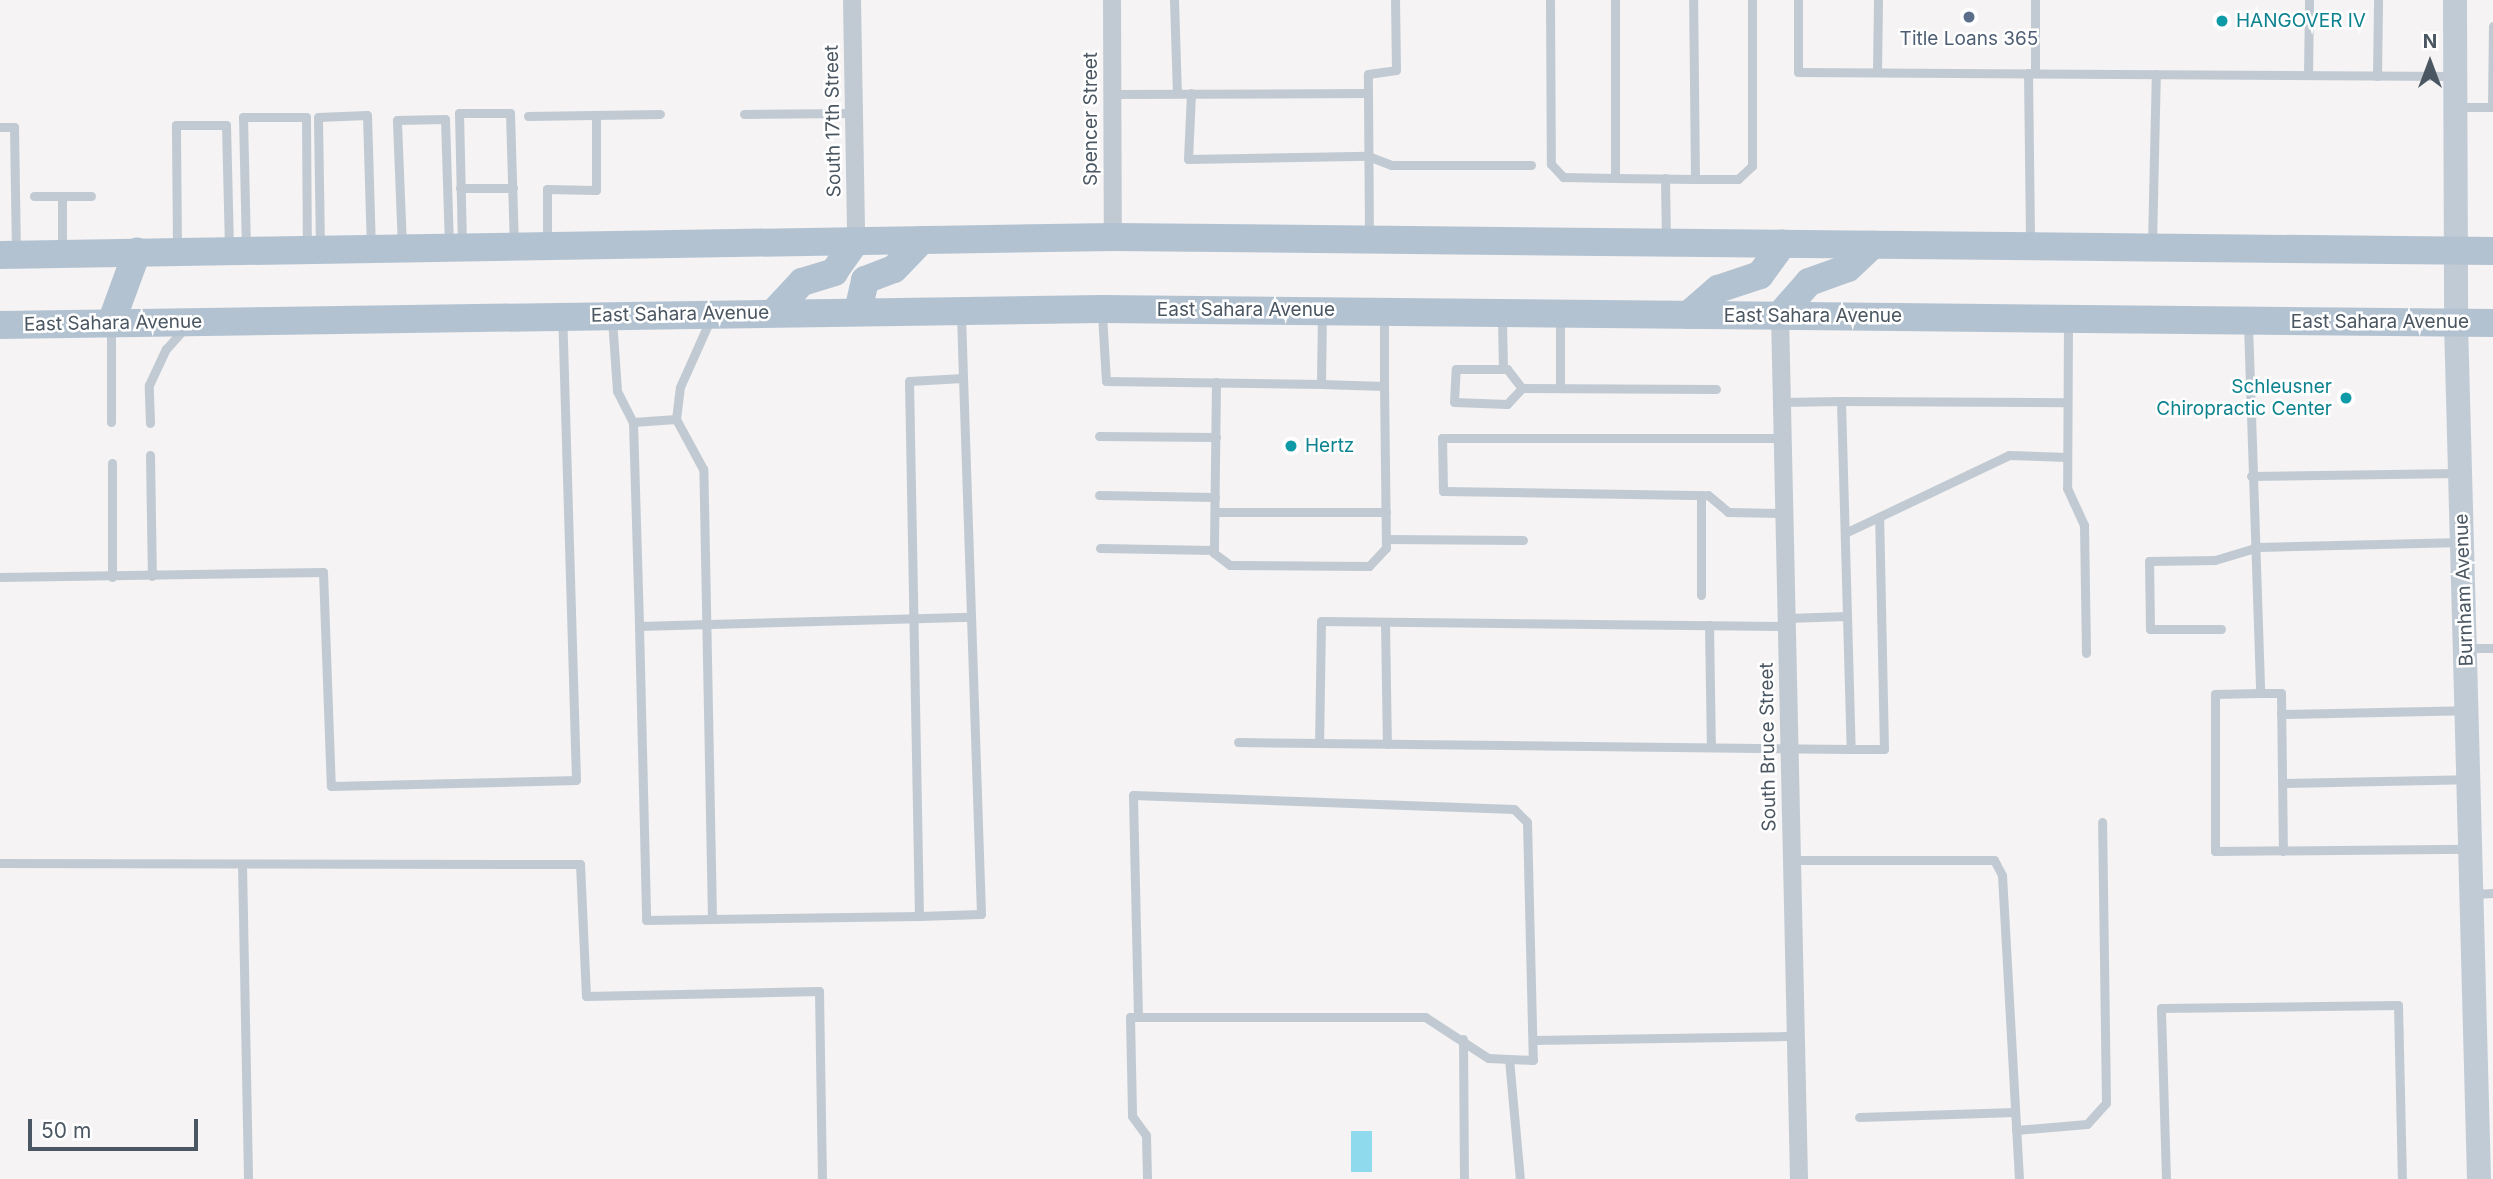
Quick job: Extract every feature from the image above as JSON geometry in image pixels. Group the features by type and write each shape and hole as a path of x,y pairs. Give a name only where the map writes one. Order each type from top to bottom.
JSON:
{"main road":[{"path":"8,254 1113,237 2493,251"},
{"path":"858,311 865,279 894,269 922,240"},
{"path":"774,312 802,282 834,272 856,241"},
{"path":"1688,315 1718,289 1760,275 1783,243"},
{"path":"1780,315 1809,282 1848,268 1873,245"},
{"path":"111,323 137,252"},
{"name":"East Sahara Avenue","path":"0,325 961,309 1322,310 2493,323"}],"street":[{"name":"South 17th Street","path":"852,0 856,241"},
{"name":"Spencer Street","path":"1112,0 1113,237"},
{"name":"Burnham Avenue","path":"2455,0 2456,323 2470,849 2482,894 2484,1174"},
{"name":"South Bruce Street","path":"1780,315 1799,1179"}],"lane":[{"path":"1174,0 1177,93"},
{"path":"1369,238 1368,74 1396,70 1395,0"},
{"path":"1550,0 1551,164 1563,177 1695,179 1738,179 1752,166 1752,0"},
{"path":"1615,0 1615,178"},
{"path":"1693,0 1695,179"},
{"path":"1798,0 1798,72 2456,76"},
{"path":"1877,72 1878,0"},
{"path":"2030,246 2031,73 2035,0"},
{"path":"2308,75 2309,0"},
{"path":"2377,76 2378,0"},
{"path":"2456,107 2492,107 2493,26"},
{"path":"2152,248 2156,74"},
{"path":"1191,93 1188,159 1368,156 1391,165 1531,165"},
{"path":"1112,94 1368,93"},
{"path":"455,247 460,188 459,113 510,113 514,246"},
{"path":"744,114 854,113"},
{"path":"528,116 660,114"},
{"path":"313,250 318,117 367,115 371,249"},
{"path":"547,246 547,190 596,190 596,115"},
{"path":"237,251 243,117 306,117 313,250"},
{"path":"402,248 397,120 445,119 455,247"},
{"path":"177,252 176,125 226,125 237,251"},
{"path":"0,127 14,127 8,254"},
{"path":"1665,178 1666,242"},
{"path":"460,188 513,188"},
{"path":"34,196 91,196"},
{"path":"62,196 62,254"},
{"path":"612,315 617,391 633,422 646,920 919,916 981,914 961,309"},
{"path":"1102,309 1106,381 1384,386"},
{"path":"1321,384 1322,310"},
{"path":"1100,548 1214,550 1230,565 1369,566 1386,539 1384,311"},
{"path":"1502,312 1503,369 1522,388 1716,389"},
{"path":"712,919 703,470 676,419 680,387 713,313"},
{"path":"1560,313 1560,388"},
{"path":"0,578 323,572 331,786 576,780 562,316"},
{"path":"2068,318 2067,488 2084,525 2086,653"},
{"path":"2248,322 2251,476 2258,547 2260,693"},
{"path":"111,323 111,422"},
{"path":"150,423 149,385 166,349 190,323"},
{"path":"1503,369 1456,369 1454,402 1507,404 1522,388"},
{"path":"919,916 909,381 963,378"},
{"path":"1214,550 1216,382"},
{"path":"1841,401 1851,749"},
{"path":"1782,402 2067,402"},
{"path":"633,422 676,419"},
{"path":"1099,436 1216,438"},
{"path":"1783,438 1443,438 1443,491 1701,495 1728,512 1784,513"},
{"path":"150,455 152,576"},
{"path":"1845,533 2009,455 2067,457"},
{"path":"111,463 112,576"},
{"path":"2251,476 2460,473"},
{"path":"1100,495 1215,497"},
{"path":"1701,495 1701,595"},
{"path":"1215,512 1386,512"},
{"path":"1238,742 1884,749 1879,517"},
{"path":"1386,539 1523,540"},
{"path":"2221,629 2150,629 2149,561 2215,560 2258,547 2462,542"},
{"path":"639,625 971,617"},
{"path":"1319,743 1321,621 1709,625 1847,617"},
{"path":"1385,622 1387,744"},
{"path":"1709,625 1711,747"},
{"path":"2465,649 2493,648"},
{"path":"2283,850 2281,693 2215,695 2215,851 2470,849"},
{"path":"2281,715 2467,710"},
{"path":"2282,783 2469,779"},
{"path":"1138,1017 1133,796 1514,809 1532,835 1533,1060 1488,1058 1463,1039 1425,1017 1138,1017 1130,1017 1132,1116 1146,1135 1147,1179"},
{"path":"2016,1130 2087,1124 2106,1103 2102,822"},
{"path":"1792,860 1994,860 2002,875 2019,1179"},
{"path":"0,863 580,864 586,996 820,992 822,1179"},
{"path":"242,864 248,1179"},
{"path":"2166,1179 2161,1008 2398,1005 2402,1179"},
{"path":"1533,1041 1796,1036"},
{"path":"1463,1039 1464,1179"},
{"path":"1509,1059 1520,1179"},
{"path":"1859,1117 2015,1112"}],"water":[{"path":"1351,1131 1372,1131 1372,1172 1351,1172"}],"place":[{"name":"Title Loans 365","path":"1969,17"},
{"name":"HANGOVER IV","path":"2222,21"},
{"name":"Schleusner Chiropractic Center","path":"2346,398"},
{"name":"Hertz","path":"1291,446"}]}
